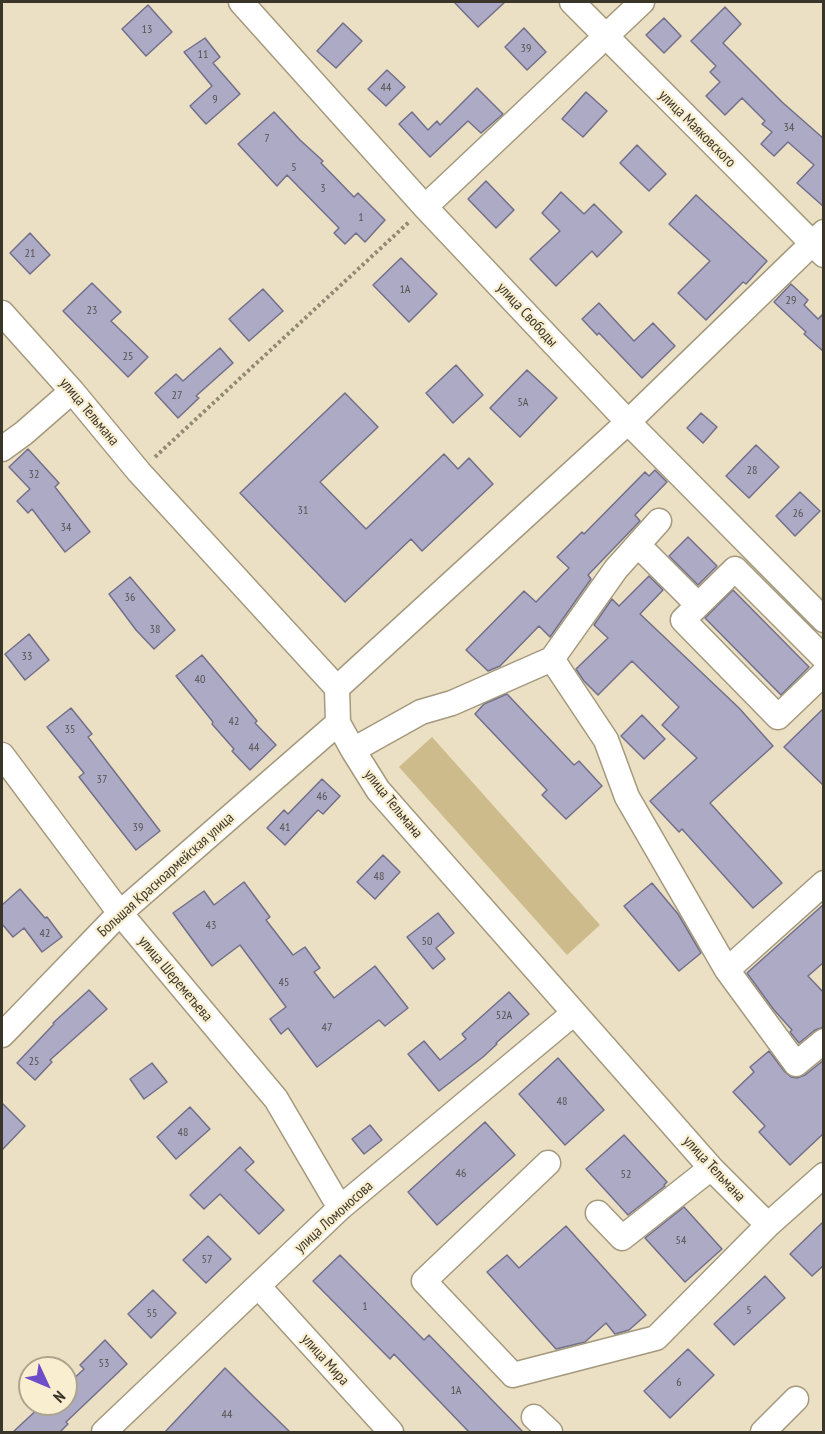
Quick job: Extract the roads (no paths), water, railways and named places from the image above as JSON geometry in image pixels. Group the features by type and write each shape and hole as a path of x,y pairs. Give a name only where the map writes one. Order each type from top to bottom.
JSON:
{"street":[{"name":"улица Свободы","path":"241,2 425,207 628,422 824,620"},
{"name":"улица Маяковского","path":"572,2 819,244"},
{"path":"425,207 642,2"},
{"path":"337,688 819,244"},
{"name":"улица Тельмана","path":"2,313 72,391 139,472 337,688 338,723 378,790 711,1168 768,1226"},
{"path":"2,449 72,391"},
{"path":"353,750 421,712 452,703 552,658 616,569 659,521"},
{"path":"638,545 698,605"},
{"path":"824,658 735,569 683,620 778,717 824,673"},
{"path":"552,658 606,740 627,797 727,969 796,1065 824,1041"},
{"name":"Большая Красноармейская улица","path":"2,1035 120,913 338,723"},
{"name":"улица Шереметьева","path":"2,755 120,913 276,1099 340,1209"},
{"path":"727,969 824,883"},
{"name":"улица Ломоносова","path":"104,1432 340,1209 574,1013"},
{"path":"548,1163 424,1281 513,1375 656,1338 768,1226 824,1175"},
{"path":"598,1213 622,1238 711,1168"},
{"name":"улица Мира","path":"259,1287 391,1432"},
{"path":"763,1432 796,1399"}]}
